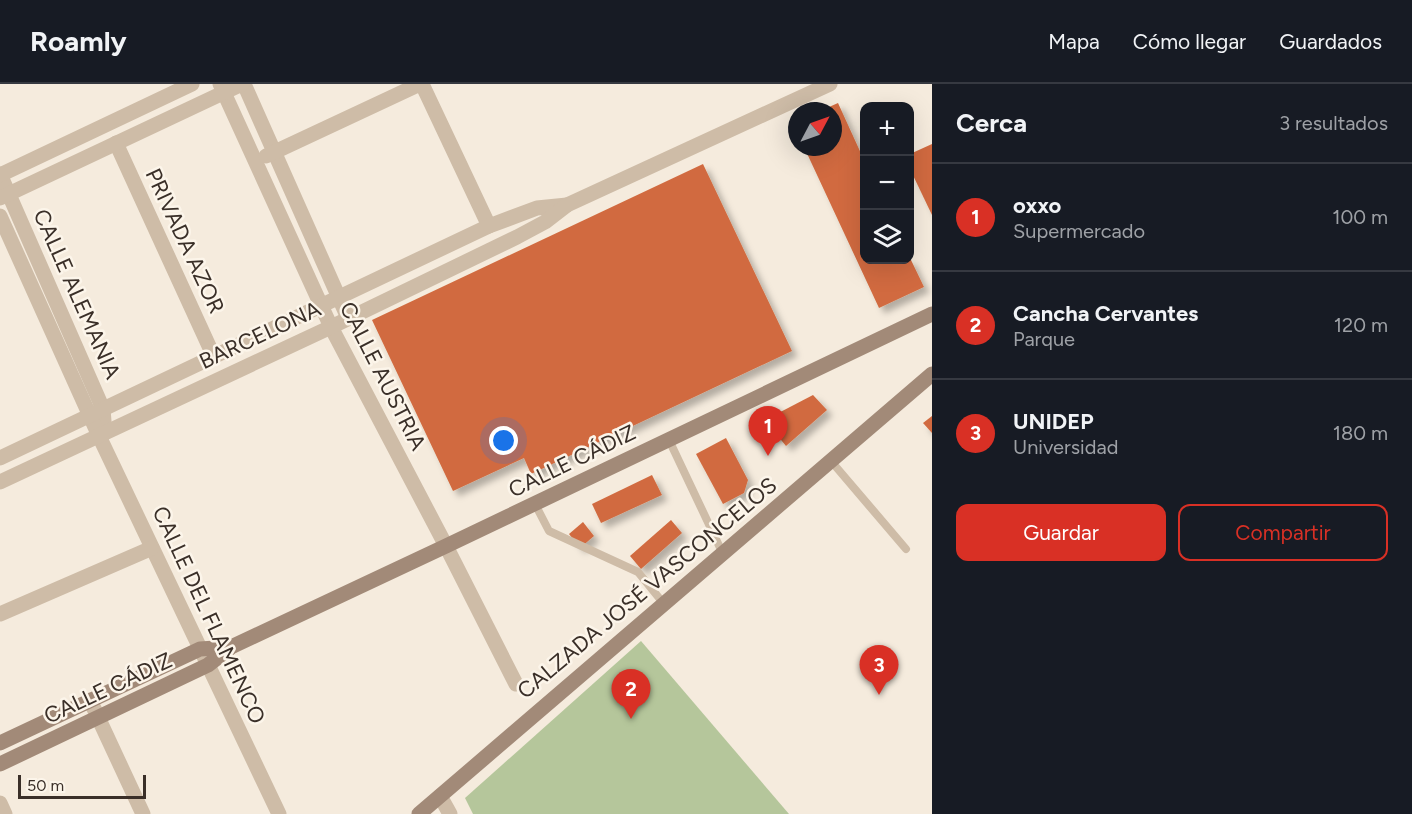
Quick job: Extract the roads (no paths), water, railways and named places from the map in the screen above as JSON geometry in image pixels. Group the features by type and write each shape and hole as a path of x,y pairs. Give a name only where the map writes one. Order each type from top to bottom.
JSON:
{"street":[{"path":"0,175 192,84"},
{"path":"4,196 116,143 222,88 243,84"},
{"name":"CALLE AUSTRIA","path":"243,84 348,318"},
{"path":"255,161 421,84 489,226"},
{"name":"BARCELONA","path":"0,482 331,327 526,232 567,206 830,84"},
{"name":"CALLE AUSTRIA","path":"222,88 331,327 516,684"},
{"name":"PRIVADA AZOR","path":"116,143 214,357"},
{"name":"CALLE ALEMANIA","path":"0,175 4,196 96,412 102,434"},
{"name":"BARCELONA","path":"0,458 489,226 537,208 567,206"},
{"name":"CALLE ALEMANIA","path":"0,216 96,412"},
{"name":"CALLE CÁDIZ","path":"0,764 208,666 231,647 932,314"},
{"name":"CALZADA JOSÉ VASCONCELOS","path":"419,814 932,374"},
{"name":"CALLE DEL FLAMENCO","path":"102,434 152,548 279,814"},
{"path":"0,614 152,548"},
{"name":"CALLE CÁDIZ","path":"0,742 200,649 231,647"},
{"path":"90,700 143,814"},
{"path":"440,796 450,814"},
{"path":"0,803 5,814"}],"lane":[{"path":"669,440 723,554"},
{"path":"831,461 906,549"},
{"path":"536,504 549,531 638,572 664,604"}],"place":[{"name":"oxxo","path":"768,456"},
{"name":"UNIDEP","path":"879,695"},
{"name":"Cancha Cervantes","path":"631,719"}]}
